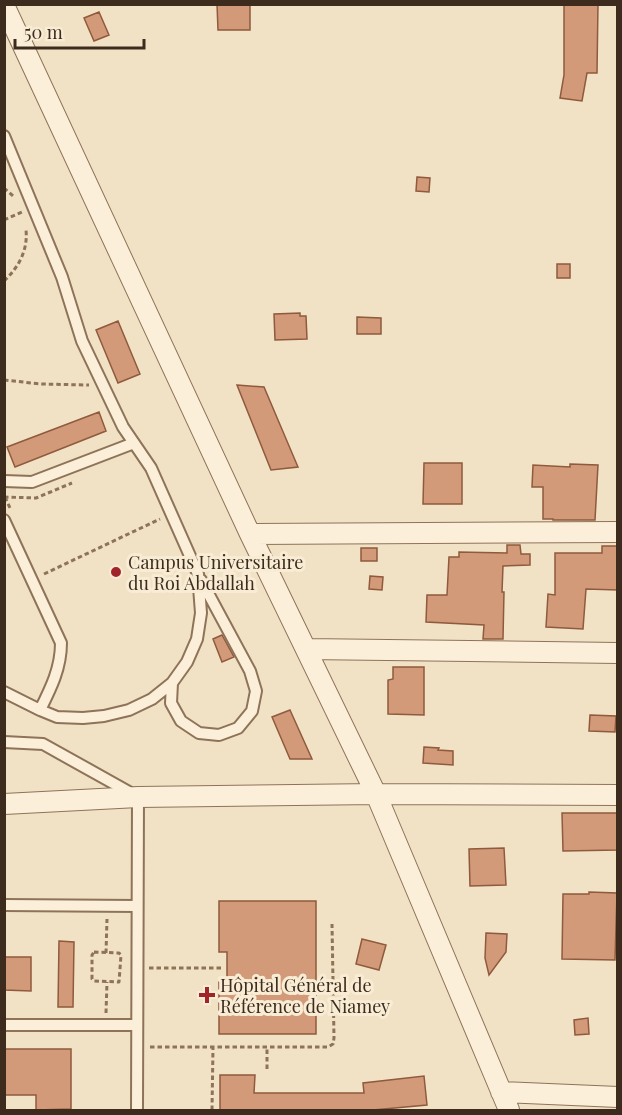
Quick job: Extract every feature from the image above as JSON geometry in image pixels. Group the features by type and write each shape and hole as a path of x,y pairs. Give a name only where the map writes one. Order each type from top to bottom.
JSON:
{"street":[{"path":"4,5 250,534 376,794 509,1110"},
{"path":"250,534 618,532"},
{"path":"306,649 618,653"},
{"path":"4,804 138,797 376,794 618,795"},
{"path":"501,1092 618,1097"}],"lane":[{"path":"4,136 62,277 82,341 123,427 151,468 198,574 250,672 256,691 252,711 238,728 219,735 199,733 181,721 171,703 172,683"},
{"path":"4,481 32,482 134,443"},
{"path":"9,518 32,580 62,643 61,656 53,684 39,710"},
{"path":"4,692 57,717 104,716 129,710 152,699 172,683 187,662 197,639 201,613 198,574"},
{"path":"4,742 43,744 138,797 136,1110"},
{"path":"4,905 137,906"},
{"path":"4,1025 137,1025"}],"path":[{"path":"4,188 17,201"},
{"path":"20,206 24,218"},
{"path":"4,281 14,272 25,249 26,224"},
{"path":"4,380 41,384 89,385"},
{"path":"9,518 5,497 36,498 77,481"},
{"path":"32,580 171,513"},
{"path":"106,953 107,906"},
{"path":"150,1047 328,1047 333,1044 332,924"},
{"path":"92,953 119,953 121,955 120,968 119,982 94,981 91,977 92,953"},
{"path":"120,968 125,968 125,957"},
{"path":"137,968 222,968"},
{"path":"107,982 106,1016 113,1016"},
{"path":"212,1110 213,1047"},
{"path":"267,1047 267,1069"}],"building":[{"path":"217,4 250,4 250,30 218,30"},
{"path":"564,4 598,4 597,73 587,73 582,101 560,98 564,75"},
{"path":"99,12 109,35 94,41 84,18"},
{"path":"417,177 430,178 429,192 416,191"},
{"path":"557,264 570,264 570,278 557,278"},
{"path":"300,313 300,316 306,316 307,339 275,340 274,314"},
{"path":"357,317 381,318 381,334 357,334"},
{"path":"118,321 140,374 118,383 96,330"},
{"path":"237,385 264,387 298,467 271,470"},
{"path":"99,412 106,431 15,467 7,447"},
{"path":"424,463 462,463 462,504 423,504"},
{"path":"570,464 598,465 595,520 543,519 543,487 532,487 533,465 570,467"},
{"path":"507,545 520,545 521,554 530,554 530,565 503,566 503,639 483,639 484,625 426,622 427,595 447,595 449,557 459,557 459,552 507,553"},
{"path":"602,546 618,546 618,590 586,589 583,629 546,627 548,594 555,595 555,553 602,553"},
{"path":"361,548 377,548 377,561 361,561"},
{"path":"370,576 383,577 382,590 369,589"},
{"path":"222,635 234,657 222,662 213,639"},
{"path":"393,667 424,667 424,715 388,714 388,680 393,679"},
{"path":"290,710 312,759 290,759 272,717"},
{"path":"590,715 616,716 615,732 589,731"},
{"path":"424,747 453,751 453,765 423,763"},
{"path":"562,813 618,813 618,850 563,851"},
{"path":"504,848 506,885 470,886 469,849"},
{"path":"589,892 617,893 615,960 562,959 563,894 589,894"},
{"path":"219,901 316,901 316,1034 219,1034 219,980 227,979 227,952 219,952"},
{"path":"486,933 507,934 506,952 489,975 485,958"},
{"path":"362,939 386,945 379,970 356,964"},
{"path":"59,941 74,942 73,1007 58,1007"},
{"path":"4,957 31,957 31,991 4,990"},
{"path":"588,1018 589,1034 575,1035 574,1020"},
{"path":"4,1049 71,1049 71,1109 36,1110 36,1095 4,1095"},
{"path":"220,1075 255,1075 254,1093 364,1093 363,1083 424,1076 427,1105 373,1110 220,1110"}],"place":[{"name":"Campus Universitaire du Roi Abdallah","path":"116,572"},
{"name":"Hôpital Général de Référence de Niamey","path":"207,995"}]}
